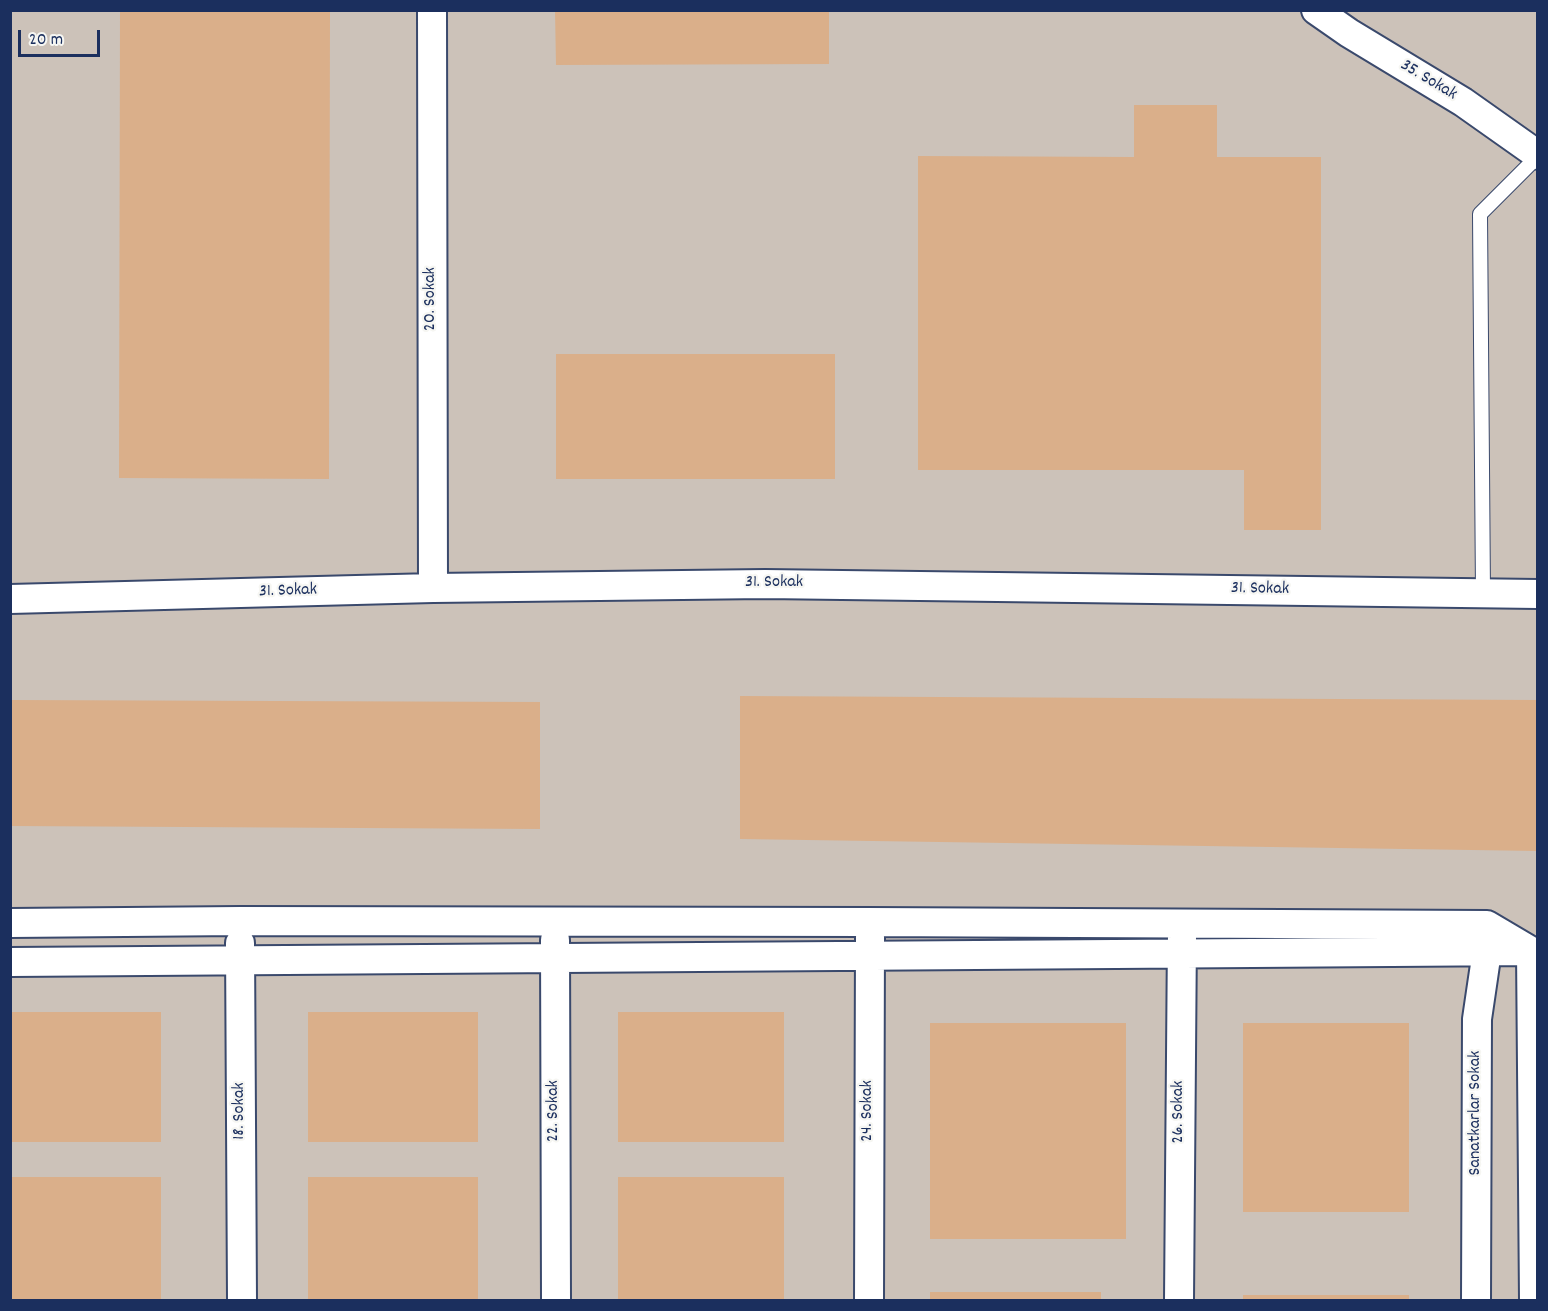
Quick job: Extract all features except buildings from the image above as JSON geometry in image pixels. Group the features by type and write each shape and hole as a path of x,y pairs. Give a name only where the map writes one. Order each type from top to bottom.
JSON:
{"street":[{"name":"20. Sokak","path":"432,10 432,588"},
{"name":"35. Sokak","path":"1316,10 1348,33 1463,102 1538,156"},
{"name":"31. Sokak","path":"10,599 432,588 765,584 1538,594"},
{"name":"18. Sokak","path":"240,921 242,1300"},
{"path":"10,922 1182,923 1487,938 1534,951 1534,1300"},
{"name":"22. Sokak","path":"555,922 556,1300"},
{"name":"24. Sokak","path":"869,1300 870,922"},
{"name":"26. Sokak","path":"1179,1300 1182,923"},
{"path":"10,962 1181,953 1487,938"},
{"name":"Sanatkarlar Sokak","path":"1476,1300 1477,1019 1487,938"}],"lane":[{"path":"1483,593 1480,214 1538,156"}],"shaded area":[{"path":"10,11 1537,11 1537,1300 11,1300"}]}
